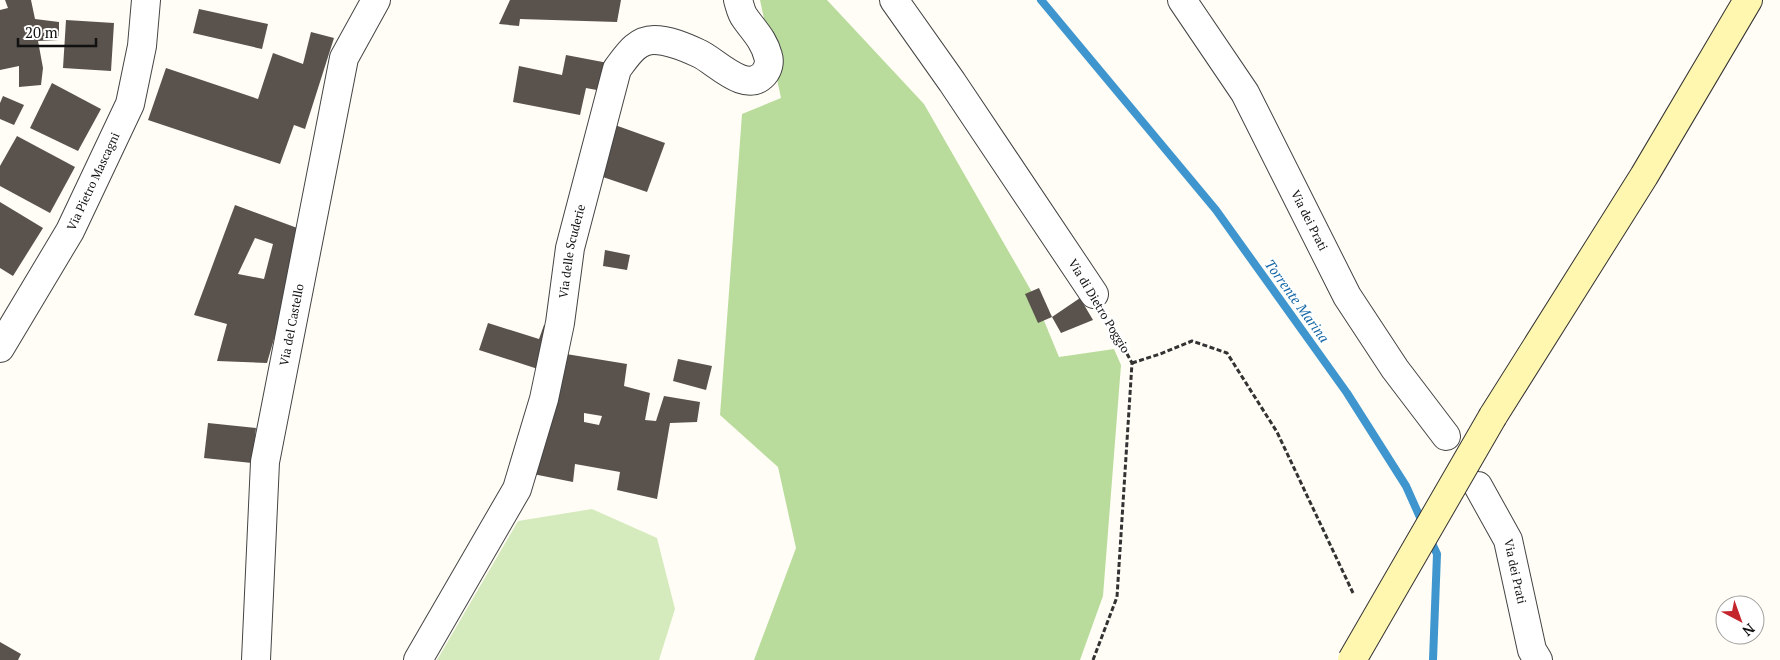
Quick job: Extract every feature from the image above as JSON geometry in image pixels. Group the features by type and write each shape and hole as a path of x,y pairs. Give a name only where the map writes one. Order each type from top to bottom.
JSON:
{"main road":[{"path":"1352,660 1493,416 1644,176 1748,0"}],"street":[{"name":"Via Pietro Mascagni","path":"0,348 70,231 130,104 142,46 146,0"},
{"name":"Via del Castello","path":"256,660 265,462 344,58 376,0"},
{"name":"Via delle Scuderie","path":"418,660 517,489 544,399 560,323 570,248 617,69 636,45 654,40 681,46 700,53 735,77 750,80 760,78 768,70 769,59 762,40 743,16 738,0"},
{"name":"Via di Dietro Poggio","path":"894,0 1094,294"},
{"name":"Via dei Prati","path":"1182,0 1245,93 1347,296 1395,369 1446,436"},
{"name":"Via dei Prati","path":"1478,486 1508,540 1532,650 1538,660"}],"path":[{"name":"Via di Dietro Poggio","path":"1093,660 1117,597 1132,362 1094,294"},
{"path":"1132,362 1160,354 1192,341 1226,353 1277,432 1354,593"}],"green space":[{"path":"760,0 827,0 924,104 1033,294 1059,357 1114,349 1121,365 1103,596 1080,660 754,660 796,548 778,467 720,415 742,114 781,98"},
{"path":"592,509 657,538 675,609 659,660 437,660 518,521"}],"building":[{"path":"5,0 31,0 35,19 59,22 59,40 38,41 43,68 41,85 19,87 19,66 0,70 0,10 8,8"},
{"path":"510,0 621,0 617,22 520,19 519,26 499,24"},
{"path":"199,9 268,24 262,49 193,33"},
{"path":"66,20 114,23 111,71 63,68"},
{"path":"311,32 334,38 305,129 294,125 280,164 148,120 166,68 258,99 273,53 303,64"},
{"path":"566,55 608,63 602,91 586,88 580,115 513,102 519,66 562,75"},
{"path":"52,83 101,109 78,151 30,128"},
{"path":"3,96 24,105 14,125 0,119 0,103"},
{"path":"615,125 665,143 647,192 597,175"},
{"path":"17,136 75,167 50,213 0,186 0,166"},
{"path":"0,202 43,228 13,276 0,268"},
{"path":"235,205 300,229 287,294 267,363 217,361 227,324 194,315","holes":["255,238 273,244 264,279 238,274"]},
{"path":"605,250 630,255 627,270 603,266"},
{"path":"1039,288 1052,317 1038,323 1025,294"},
{"path":"1080,298 1093,320 1061,333 1052,317"},
{"path":"488,323 539,339 544,325 558,330 544,371 479,350"},
{"path":"560,353 627,364 624,386 650,393 645,420 656,421 664,396 700,402 697,422 670,423 657,499 617,490 620,472 575,464 573,482 533,474","holes":["584,413 602,416 599,425 584,422"]},
{"path":"678,359 712,366 706,390 673,381"},
{"path":"208,423 256,428 252,463 204,458"},
{"path":"0,642 21,654 18,660 0,660"}],"waterway":[{"name":"Torrente Marina","path":"1041,0 1216,210 1347,393 1406,486 1423,524"},
{"name":"Torrente Marina","path":"1430,539 1437,554 1433,660"}]}
